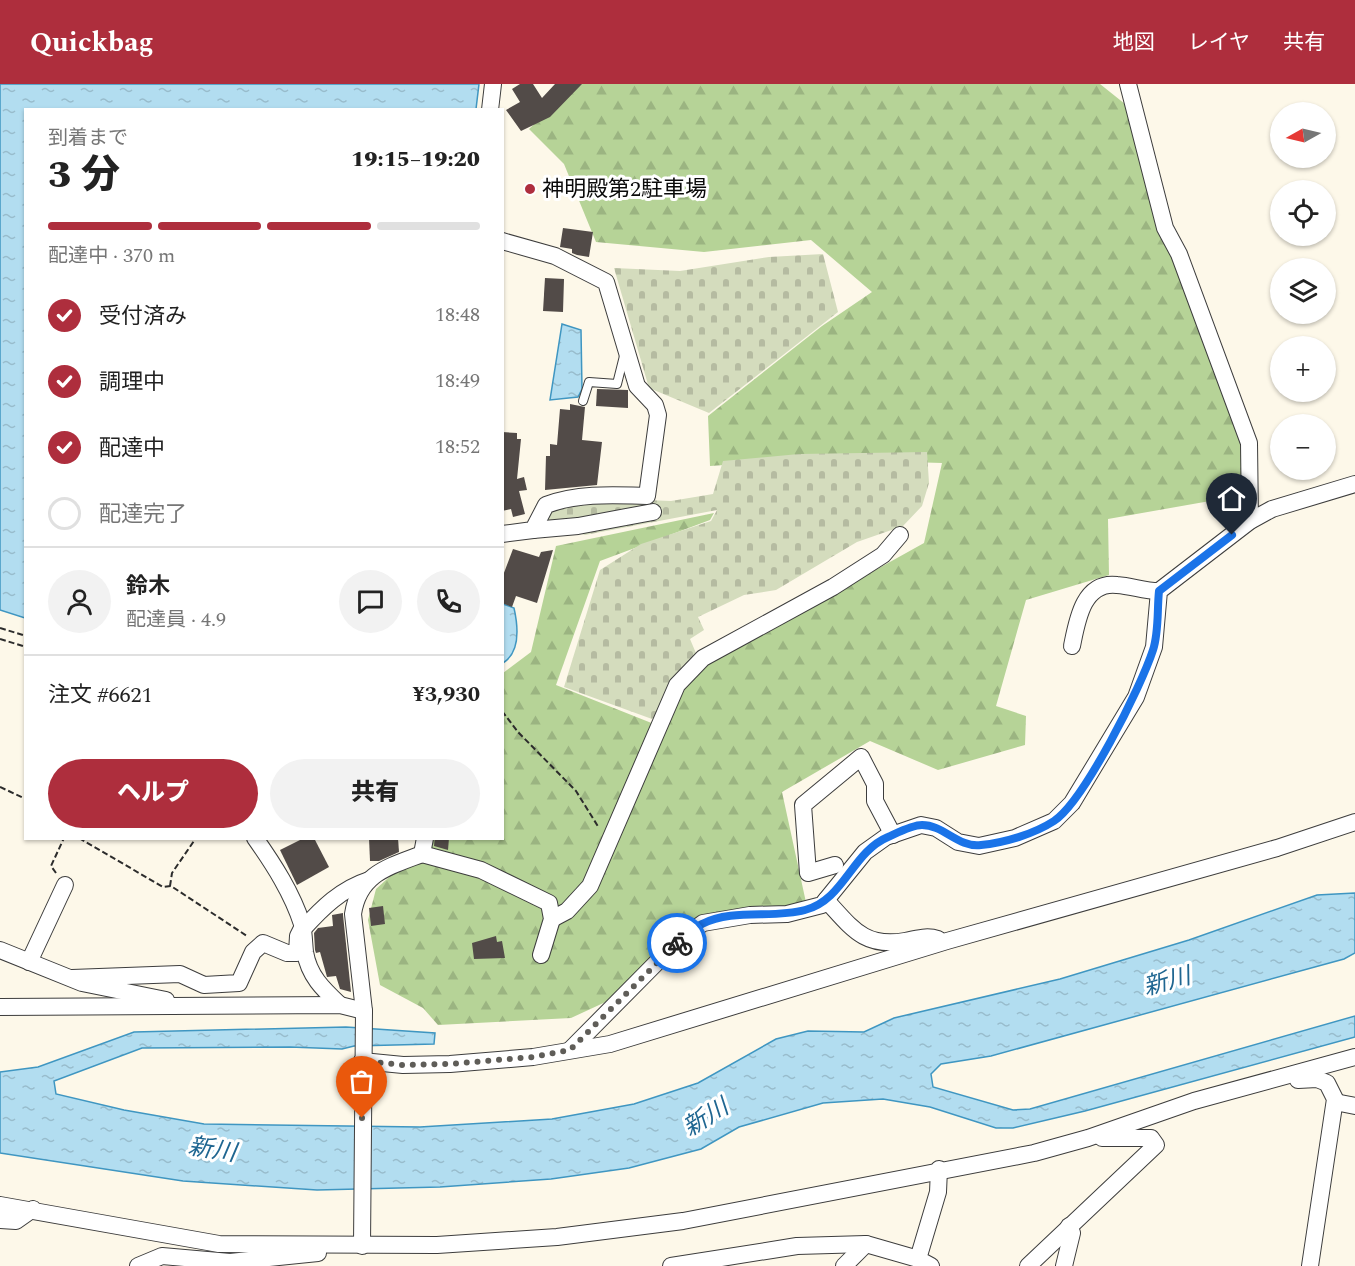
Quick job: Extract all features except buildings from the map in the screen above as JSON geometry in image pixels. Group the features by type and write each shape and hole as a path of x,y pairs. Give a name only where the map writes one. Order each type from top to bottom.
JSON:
{"street":[{"path":"490,108 493,84"},
{"path":"1128,84 1165,228 1179,254 1249,443 1250,521"},
{"path":"504,242 555,256 606,282 637,386 655,405 658,415 647,496 602,495 559,501 546,505 533,530"},
{"path":"1072,646 1079,614 1087,599 1100,587 1116,584 1159,591 1250,521 1272,509 1355,484"},
{"path":"504,534 578,526 653,512"},
{"path":"552,919 567,911 590,886 676,685 703,658 833,587 883,555 900,535"},
{"path":"570,1050 677,942 703,923 750,915 787,914 822,905 865,852 893,835 921,825 936,828 958,842 979,846 1015,838 1054,821 1072,803 1136,696 1154,647 1159,591"},
{"path":"835,865 808,873 803,805 861,757 875,784 874,801 893,835"},
{"path":"362,1061 403,1065 450,1064 533,1057 610,1044 947,941 1277,848 1355,822"},
{"path":"256,840 276,868 303,928 307,961 316,982 340,1005 364,1018"},
{"path":"362,1240 364,1018 352,914 360,888 369,879 424,846 502,879 549,903 552,919 541,955"},
{"path":"72,978 180,974 204,986 239,983 243,979 244,968 259,945 265,943 287,953 297,953 298,936 303,928 338,895 353,885 369,879"},
{"path":"29,962 65,885"},
{"path":"826,900 864,938 878,943 929,936 947,941"},
{"path":"0,950 82,983 169,1001 183,1007"},
{"path":"0,1007 340,1005"},
{"path":"0,1205 33,1209 219,1244 332,1246 362,1240 437,1245 591,1233 682,1221 939,1169 1034,1153 1088,1138 1194,1101 1355,1057"},
{"path":"1327,1083 1355,1063"},
{"path":"1258,1083 1317,1079 1327,1083 1332,1089 1335,1102 1310,1266"},
{"path":"1335,1102 1355,1106"},
{"path":"1028,1266 1156,1145 1151,1138 1088,1138"},
{"path":"671,1266 797,1246 866,1244 925,1262 938,1192 939,1169"},
{"path":"0,1220 16,1221 33,1209"},
{"path":"1064,1266 1072,1233 1069,1226"},
{"path":"844,1266 866,1244"},
{"path":"138,1266 162,1256 230,1264 313,1255 332,1246"}],"lane":[{"path":"584,401 589,382 617,384 626,347"}],"path":[{"path":"0,628 24,635"},
{"path":"0,639 24,646"},
{"path":"504,714 518,732 576,791 608,845"},
{"path":"0,787 24,798"},
{"path":"63,840 51,866 65,885"},
{"path":"82,840 163,887 170,886 259,945"},
{"path":"170,886 172,873 195,840"}],"green space":[{"path":"577,84 1100,84 1130,108 1179,267 1241,435 1244,495 1108,519 1109,575 1026,600 996,706 1026,716 1025,745 938,770 870,741 782,792 807,907 699,916 625,993 571,1018 438,1025 423,1008 380,985 368,920 376,889 430,840 504,840 504,672 531,652 556,546 714,513 710,520 600,561 556,685 654,724 696,670 924,543 942,463 812,459 710,466 708,416 822,326 872,292 811,240 704,252 596,242 564,164 529,129"},
{"path":"823,254 838,312 709,413 649,388 614,268 680,271 769,257"},
{"path":"927,452 929,483 922,506 903,526 857,542 776,590 744,595 698,617 704,630 690,639 698,658 652,719 564,687 600,570 641,544 711,521 717,510 585,535 541,521 548,509 598,498 671,501 713,494 723,461 799,454"}],"water":[{"path":"0,84 479,84 476,108 24,108 24,618 0,610"},
{"path":"562,324 581,330 582,389 578,397 550,400"},
{"path":"504,604 514,608 517,630 515,646 504,662"},
{"name":"新川","path":"1355,893 1355,953 1344,959 991,1056 941,1064 931,1074 933,1087 1013,1110 1030,1109 1355,1016 1355,1037 1085,1111 1013,1128 996,1128 930,1107 883,1099 823,1103 739,1127 701,1149 629,1168 551,1179 440,1187 317,1190 183,1181 0,1153 0,1072 38,1067 134,1032 346,1027 435,1033 434,1044 354,1046 342,1049 142,1048 54,1081 56,1094 124,1110 204,1124 420,1127 552,1119 634,1104 698,1083 776,1039 808,1031 864,1032 894,1018 1060,979 1189,940 1317,895"}],"way so far":[{"path":"362,1118 362,1061 403,1065 450,1064 533,1057 570,1050 677,943"}],"place":[{"name":"神明殿第2駐車場","path":"530,189"}],"route":[{"path":"677,943 703,923 750,915 787,914 822,905 865,852 886,837 921,825 936,828 958,842 979,846 1015,838 1054,821 1072,803 1136,696 1154,647 1159,591 1232,535"}]}
